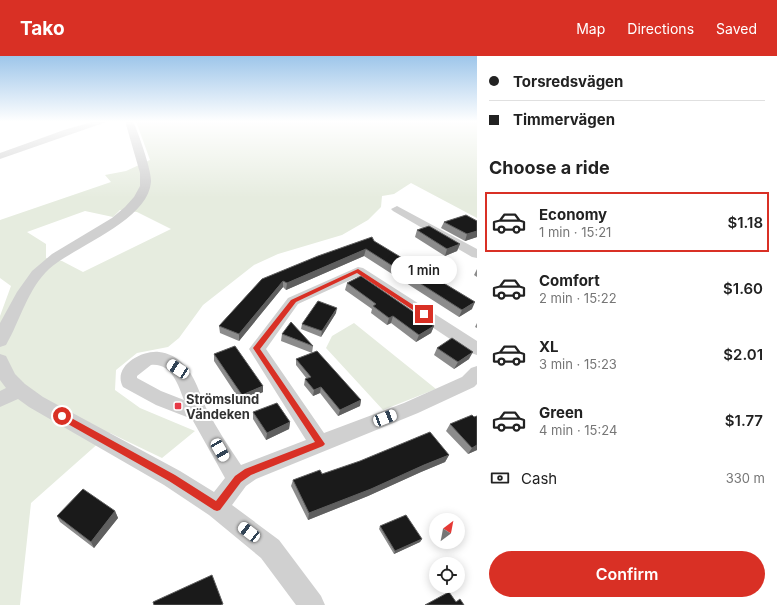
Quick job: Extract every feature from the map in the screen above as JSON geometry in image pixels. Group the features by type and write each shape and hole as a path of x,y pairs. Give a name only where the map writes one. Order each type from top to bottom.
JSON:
{"street":[{"path":"0,156 26,147"},
{"path":"0,341 24,291 38,274 65,251 118,220 139,199 145,186 146,176 137,147"},
{"path":"397,209 477,254"},
{"path":"320,444 257,348 294,301 358,271 477,349"},
{"path":"0,360 2,369 8,379 19,390 36,402 172,478 217,507 270,549 312,605"},
{"path":"217,507 238,479 248,472 411,408 468,382 477,373"},
{"path":"0,400 19,390"},
{"path":"199,413 238,479"}],"shaded area":[{"path":"145,147 477,147 477,218 411,183 394,194 382,196 381,207 368,220 342,235 278,254 254,265 203,305 179,338 168,347 137,353 116,370 115,390 140,408 195,431 162,458 110,433 31,503 20,605 0,605 0,316 11,286 0,278 0,220 111,182 105,175 126,171 150,160","holes":["120,210 137,212 171,229 83,272 62,261 46,258 46,244 27,232 85,211 113,217"]},
{"path":"354,323 436,389 383,410 326,348 332,336"}],"building":[{"path":"466,215 477,221 477,231 467,234 444,222"},
{"path":"429,226 460,244 447,249 417,230"},
{"path":"372,237 374,241 475,302 462,310 366,249 287,283 283,281 239,334 219,326 262,279 318,256"},
{"path":"361,276 434,326 419,335 393,316 389,318 373,306 376,304 347,283"},
{"path":"318,301 337,308 322,331 302,324"},
{"path":"291,322 313,346 282,334"},
{"path":"452,338 473,352 458,362 437,348"},
{"path":"235,346 263,386 242,395 214,354"},
{"path":"317,351 361,400 340,410 321,387 314,390 305,379 311,377 296,359"},
{"path":"277,403 290,422 267,433 253,412"},
{"path":"472,415 474,417 477,416 477,445 472,448 450,424"},
{"path":"430,432 449,455 371,489 309,513 293,480 320,470 322,474 360,461"},
{"path":"83,489 115,511 91,542 57,516"},
{"path":"406,515 422,539 395,551 380,526"},
{"path":"212,575 223,604 154,605 153,602"},
{"path":"450,593 456,602 460,599 464,605 425,605"}],"place":[{"name":"Strömslund Vändeken","path":"178,406"}],"route":[{"path":"62,416 112,446 172,478 217,507 238,479 248,472 320,444 257,348 294,301 358,271 424,314"}]}
